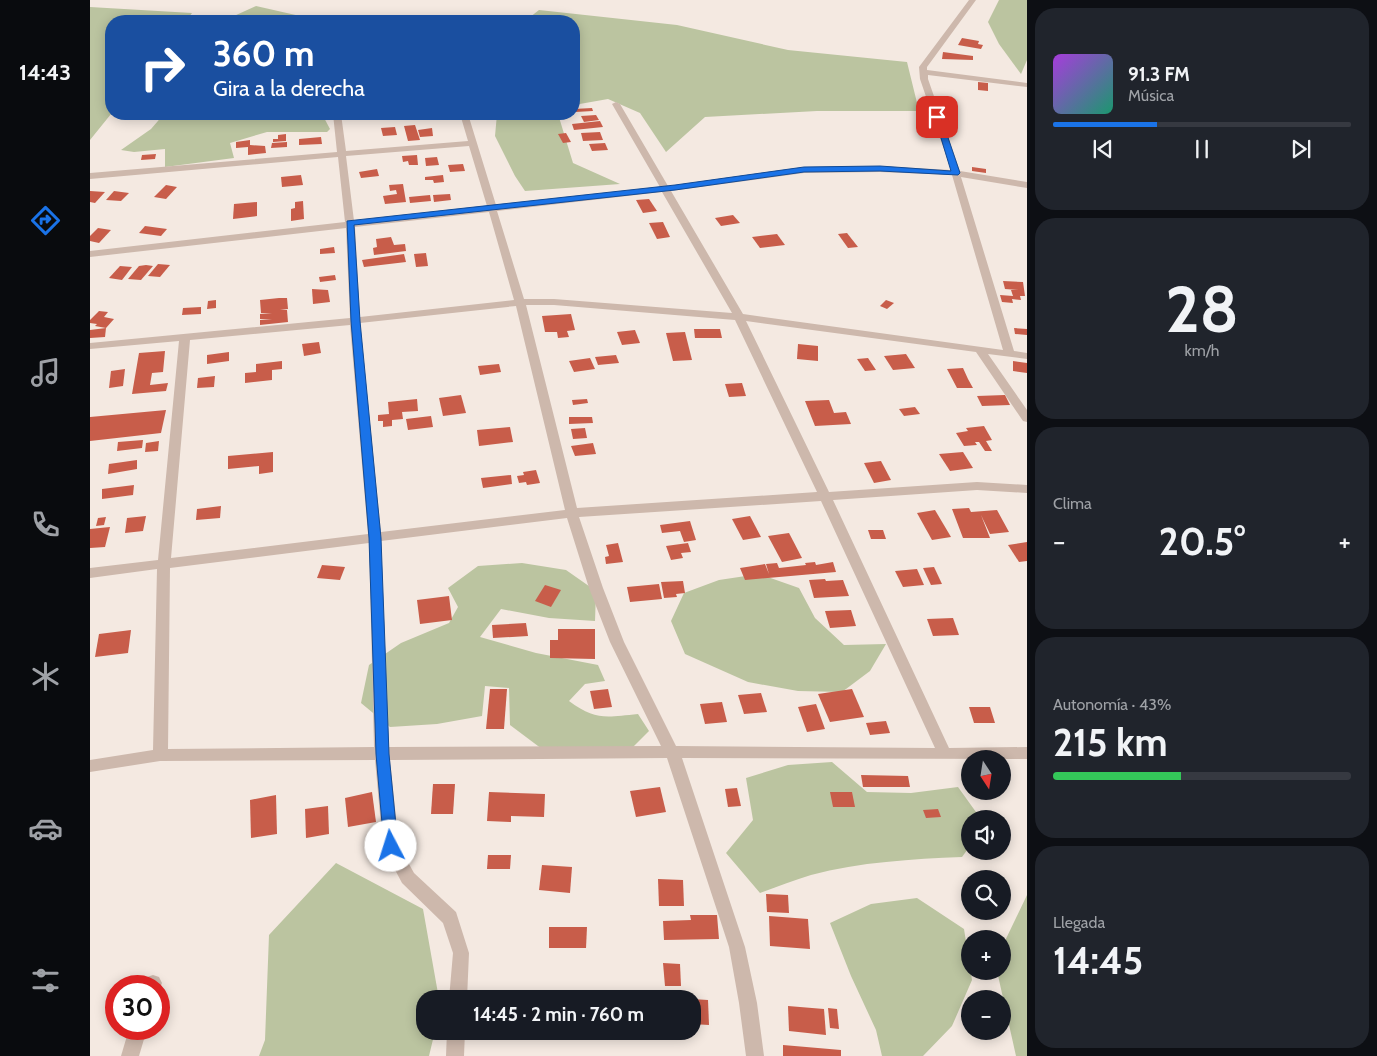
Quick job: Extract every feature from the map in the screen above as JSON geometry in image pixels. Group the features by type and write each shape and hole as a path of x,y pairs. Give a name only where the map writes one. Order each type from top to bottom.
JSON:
{"street":[{"path":"972,0 923,67 924,79 956,173 1010,354"},
{"path":"924,72 1027,85"},
{"path":"616,104 739,317 826,496 945,754"},
{"path":"338,120 350,223 355,321 375,538 382,754 391,846 408,878 450,918 461,953 459,990"},
{"path":"466,120 520,302 572,513 596,588 617,642 672,752 737,946 748,1003 754,1056"},
{"path":"90,176 473,143"},
{"path":"90,254 350,223 665,189 804,170 880,168 956,173 1027,185"},
{"path":"90,346 355,321 520,302 554,302 739,317 1027,356"},
{"path":"160,755 164,564 185,336"},
{"path":"980,350 1027,418"},
{"path":"90,573 572,513 977,486 1027,489"},
{"path":"90,766 160,755 672,752 1027,753"},
{"path":"130,1056 135,1040"},
{"path":"455,1056 456,1040"}],"green space":[{"path":"999,0 1027,0 1027,60 1021,74 999,44 988,22"},
{"path":"256,6 296,15 236,15"},
{"path":"90,7 192,13 190,15 105,15 106,120 90,140"},
{"path":"539,10 677,25 788,50 907,62 919,111 817,111 705,117 666,152 640,113 608,99 580,104 580,15 533,15"},
{"path":"159,120 325,120 330,129 327,132 267,132 230,143 234,158 165,167 165,149 134,152 121,150 151,129"},
{"path":"496,120 560,120 573,163 620,184 525,191 515,176 495,136"},
{"path":"522,563 566,570 596,591 595,621 549,618 501,609 480,637 536,653 598,665 605,681 585,684 569,701 594,715 618,716 638,714 649,731 633,747 542,749 510,725 509,688 485,686 482,716 437,724 390,727 361,703 369,665 401,643 449,623 458,607 448,588 478,566"},
{"path":"759,574 799,588 815,618 844,645 886,644 870,671 842,692 798,691 748,682 685,654 671,621 684,593 719,580"},
{"path":"832,762 867,792 911,793 958,787 961,791 961,800 967,800 975,810 961,810 961,857 905,860 848,867 811,875 760,893 726,853 753,820 746,778 788,765"},
{"path":"336,863 423,909 437,990 416,990 416,1040 433,1040 429,1056 259,1056 265,1040 269,935"},
{"path":"1027,895 1027,1056 1016,1056 1011,1034 1011,990 1001,990 999,980 1011,980 1010,930"},
{"path":"917,898 964,929 961,930 961,980 972,980 968,990 961,990 961,1005 952,1026 923,1056 882,1056 876,1030 851,976 830,923 871,904"}],"building":[{"path":"962,38 979,41 978,44 983,45 981,49 958,45"},
{"path":"943,52 973,56 973,60 942,59"},
{"path":"978,82 988,83 988,91 978,90"},
{"path":"592,108 593,111 580,112 580,109"},
{"path":"596,115 599,120 584,122 581,116"},
{"path":"600,121 603,127 574,130 572,124"},
{"path":"415,125 420,140 408,141 404,126"},
{"path":"395,127 397,135 383,136 381,128"},
{"path":"432,128 433,136 420,137 418,130"},
{"path":"600,132 603,140 583,141 581,133"},
{"path":"566,133 571,142 563,143 558,134"},
{"path":"286,134 286,141 273,142 273,139 278,139 278,135"},
{"path":"321,137 322,144 299,145 299,139"},
{"path":"250,140 250,145 265,146 266,153 248,155 248,147 236,148 236,142"},
{"path":"287,142 287,147 271,148 272,143"},
{"path":"605,143 608,150 592,151 589,144"},
{"path":"156,154 155,159 141,160 142,155"},
{"path":"417,155 418,165 409,165 408,161 403,162 402,156"},
{"path":"437,157 439,165 426,166 425,158"},
{"path":"463,164 465,171 450,172 448,165"},
{"path":"972,167 986,169 986,173 972,171"},
{"path":"377,169 379,176 361,178 359,172"},
{"path":"301,175 303,185 282,187 281,177"},
{"path":"443,175 444,182 434,183 433,180 425,180 425,177"},
{"path":"403,184 406,202 385,204 383,196 397,194 396,190 390,191 389,185"},
{"path":"166,185 177,187 166,199 154,197"},
{"path":"90,191 105,192 95,203 90,202"},
{"path":"114,191 129,193 121,201 106,200"},
{"path":"450,194 451,200 434,202 433,195"},
{"path":"430,195 431,201 410,203 409,197"},
{"path":"649,199 657,211 643,213 636,200"},
{"path":"303,201 304,219 291,221 291,209 295,208 295,202"},
{"path":"257,202 257,216 233,219 234,204"},
{"path":"733,215 740,223 721,226 715,218"},
{"path":"663,222 670,237 657,239 649,223"},
{"path":"145,226 167,229 161,236 139,233"},
{"path":"98,228 111,230 99,243 90,241 90,236"},
{"path":"847,233 858,247 848,248 838,234"},
{"path":"777,234 785,245 760,248 752,237"},
{"path":"391,237 394,245 405,244 406,251 374,255 373,248 377,247 376,239"},
{"path":"334,247 335,253 320,254 320,249"},
{"path":"426,253 428,266 416,267 414,254"},
{"path":"404,254 406,262 364,267 362,260"},
{"path":"158,264 170,265 160,277 148,276"},
{"path":"120,266 132,267 122,280 109,278"},
{"path":"139,266 153,266 141,280 128,279"},
{"path":"335,275 336,280 320,282 319,277"},
{"path":"1003,281 1023,282 1025,296 1020,296 1021,300 1012,299 1013,303 1002,302 1000,295 1013,296 1011,290 1018,290 1005,289"},
{"path":"312,289 328,290 330,302 313,304"},
{"path":"287,298 288,309 280,310 287,310 288,322 260,325 260,320 272,319 260,319 260,314 272,313 261,313 260,300"},
{"path":"216,300 216,308 207,309 208,301"},
{"path":"886,300 894,303 887,309 880,306"},
{"path":"201,307 201,314 182,315 183,308"},
{"path":"99,311 108,312 104,317 114,319 106,328 90,323 90,320"},
{"path":"571,314 575,330 567,331 569,337 558,338 557,332 545,332 542,316"},
{"path":"106,328 105,337 90,338 90,330"},
{"path":"1014,328 1027,329 1027,335 1015,334"},
{"path":"694,329 720,329 722,338 695,338"},
{"path":"635,330 640,343 622,345 617,332"},
{"path":"685,332 692,360 673,361 666,333"},
{"path":"319,342 321,353 304,356 302,344"},
{"path":"798,344 818,346 818,361 797,359"},
{"path":"165,351 163,372 152,373 150,385 168,383 166,391 132,394 139,353"},
{"path":"229,352 229,361 207,364 207,355"},
{"path":"906,354 915,368 893,370 884,356"},
{"path":"616,355 619,363 598,365 595,357"},
{"path":"590,358 595,369 574,372 569,361"},
{"path":"868,358 876,370 865,371 857,359"},
{"path":"282,361 282,369 272,370 272,380 245,383 245,373 256,372 256,364"},
{"path":"1013,361 1027,363 1027,373 1013,371"},
{"path":"499,364 501,372 480,375 478,366"},
{"path":"963,368 973,388 957,388 947,369"},
{"path":"125,369 123,386 109,388 111,371"},
{"path":"215,376 214,387 197,388 198,378"},
{"path":"742,383 746,396 729,397 725,384"},
{"path":"461,395 466,413 443,416 439,398"},
{"path":"1005,395 1010,405 982,406 977,396"},
{"path":"417,399 418,411 402,412 403,419 392,420 392,426 383,427 383,421 378,421 378,415 389,414 388,402"},
{"path":"587,399 588,403 573,405 572,400"},
{"path":"829,400 834,413 846,412 851,424 815,426 805,401"},
{"path":"915,407 920,414 904,416 899,409"},
{"path":"166,410 161,433 90,441 90,417"},
{"path":"431,416 433,427 408,430 406,419"},
{"path":"569,417 592,417 593,423 569,424"},
{"path":"984,426 992,440 986,441 992,451 985,451 979,442 975,442 977,445 964,446 956,433 968,431 966,428"},
{"path":"510,427 513,442 479,446 477,430"},
{"path":"585,428 587,438 573,439 571,429"},
{"path":"143,440 142,448 117,451 118,442"},
{"path":"159,441 158,451 145,452 146,443"},
{"path":"593,443 596,454 575,456 571,446"},
{"path":"273,452 273,472 259,474 259,466 228,469 228,456"},
{"path":"963,452 973,468 950,471 939,454"},
{"path":"137,460 137,469 108,474 109,464"},
{"path":"881,461 891,480 874,483 864,463"},
{"path":"536,470 540,483 527,485 526,482 519,483 517,476 524,475 523,472"},
{"path":"511,475 512,484 483,488 481,478"},
{"path":"134,485 133,495 102,499 102,489"},
{"path":"221,506 220,518 196,520 197,509"},
{"path":"969,508 971,512 997,510 1009,532 990,534 981,515 990,538 963,538 952,509"},
{"path":"935,510 951,537 932,540 917,513"},
{"path":"146,516 143,531 125,533 127,518"},
{"path":"750,516 761,537 743,540 732,519"},
{"path":"106,517 104,525 96,526 98,518"},
{"path":"690,521 696,540 684,542 680,531 662,533 660,525"},
{"path":"110,527 105,547 90,548 90,529"},
{"path":"868,530 883,530 886,539 871,539"},
{"path":"789,533 802,558 782,562 768,536"},
{"path":"1027,542 1027,561 1019,562 1008,545"},
{"path":"618,543 623,562 606,564 605,557 609,556 606,545"},
{"path":"688,543 691,552 681,553 683,558 671,560 666,546"},
{"path":"815,562 816,565 833,562 836,572 745,580 740,568 765,564 769,574 766,564 777,563 779,568"},
{"path":"322,565 345,567 340,580 317,578"},
{"path":"934,567 942,584 931,585 923,568"},
{"path":"917,569 924,585 903,587 895,571"},
{"path":"825,579 826,581 843,580 849,596 814,598 809,580"},
{"path":"683,581 685,593 676,594 677,597 664,598 661,582"},
{"path":"659,584 662,599 630,602 627,587"},
{"path":"545,585 561,590 551,607 535,601"},
{"path":"449,596 452,620 420,624 417,600"},
{"path":"851,610 856,626 830,628 825,611"},
{"path":"953,618 959,635 933,636 927,619"},
{"path":"526,623 528,636 493,638 492,625"},
{"path":"558,629 595,629 595,659 550,658 550,640 558,640"},
{"path":"131,630 128,653 95,657 99,634"},
{"path":"490,689 507,689 504,729 486,729"},
{"path":"608,689 612,707 594,709 590,691"},
{"path":"852,689 864,717 830,722 818,694"},
{"path":"761,693 767,712 744,714 738,695"},
{"path":"722,702 727,722 705,724 700,704"},
{"path":"816,704 825,729 807,732 798,707"},
{"path":"969,707 990,707 995,723 974,723"},
{"path":"886,721 890,733 870,735 866,723"},
{"path":"861,775 908,776 910,787 863,787"},
{"path":"433,784 455,784 453,814 431,814"},
{"path":"660,787 666,812 636,817 630,791"},
{"path":"737,788 741,806 728,807 725,789"},
{"path":"372,792 376,822 348,827 345,798"},
{"path":"489,792 545,794 544,817 511,816 511,822 487,821"},
{"path":"830,792 852,792 855,807 833,807"},
{"path":"276,795 277,834 251,838 250,800"},
{"path":"328,806 329,834 306,838 305,809"},
{"path":"938,809 941,817 926,818 923,810"},
{"path":"488,855 511,855 510,869 487,869"},
{"path":"542,865 572,867 570,893 539,890"},
{"path":"658,879 683,880 684,906 659,906"},
{"path":"766,894 788,895 789,913 767,912"},
{"path":"690,915 717,915 719,939 664,940 663,921 691,920"},
{"path":"769,916 808,919 810,949 770,946"},
{"path":"549,927 587,927 586,948 549,948"},
{"path":"663,963 680,964 681,986 665,986"},
{"path":"701,1000 708,1000 709,1025 701,1025"},
{"path":"788,1006 824,1009 826,1035 789,1031"},
{"path":"828,1008 837,1009 839,1029 830,1028"},
{"path":"783,1045 841,1050 841,1056 783,1056"}],"route":[{"path":"391,846 382,754 375,538 355,321 350,223 675,188 804,170 880,168 956,173 937,117"}]}
